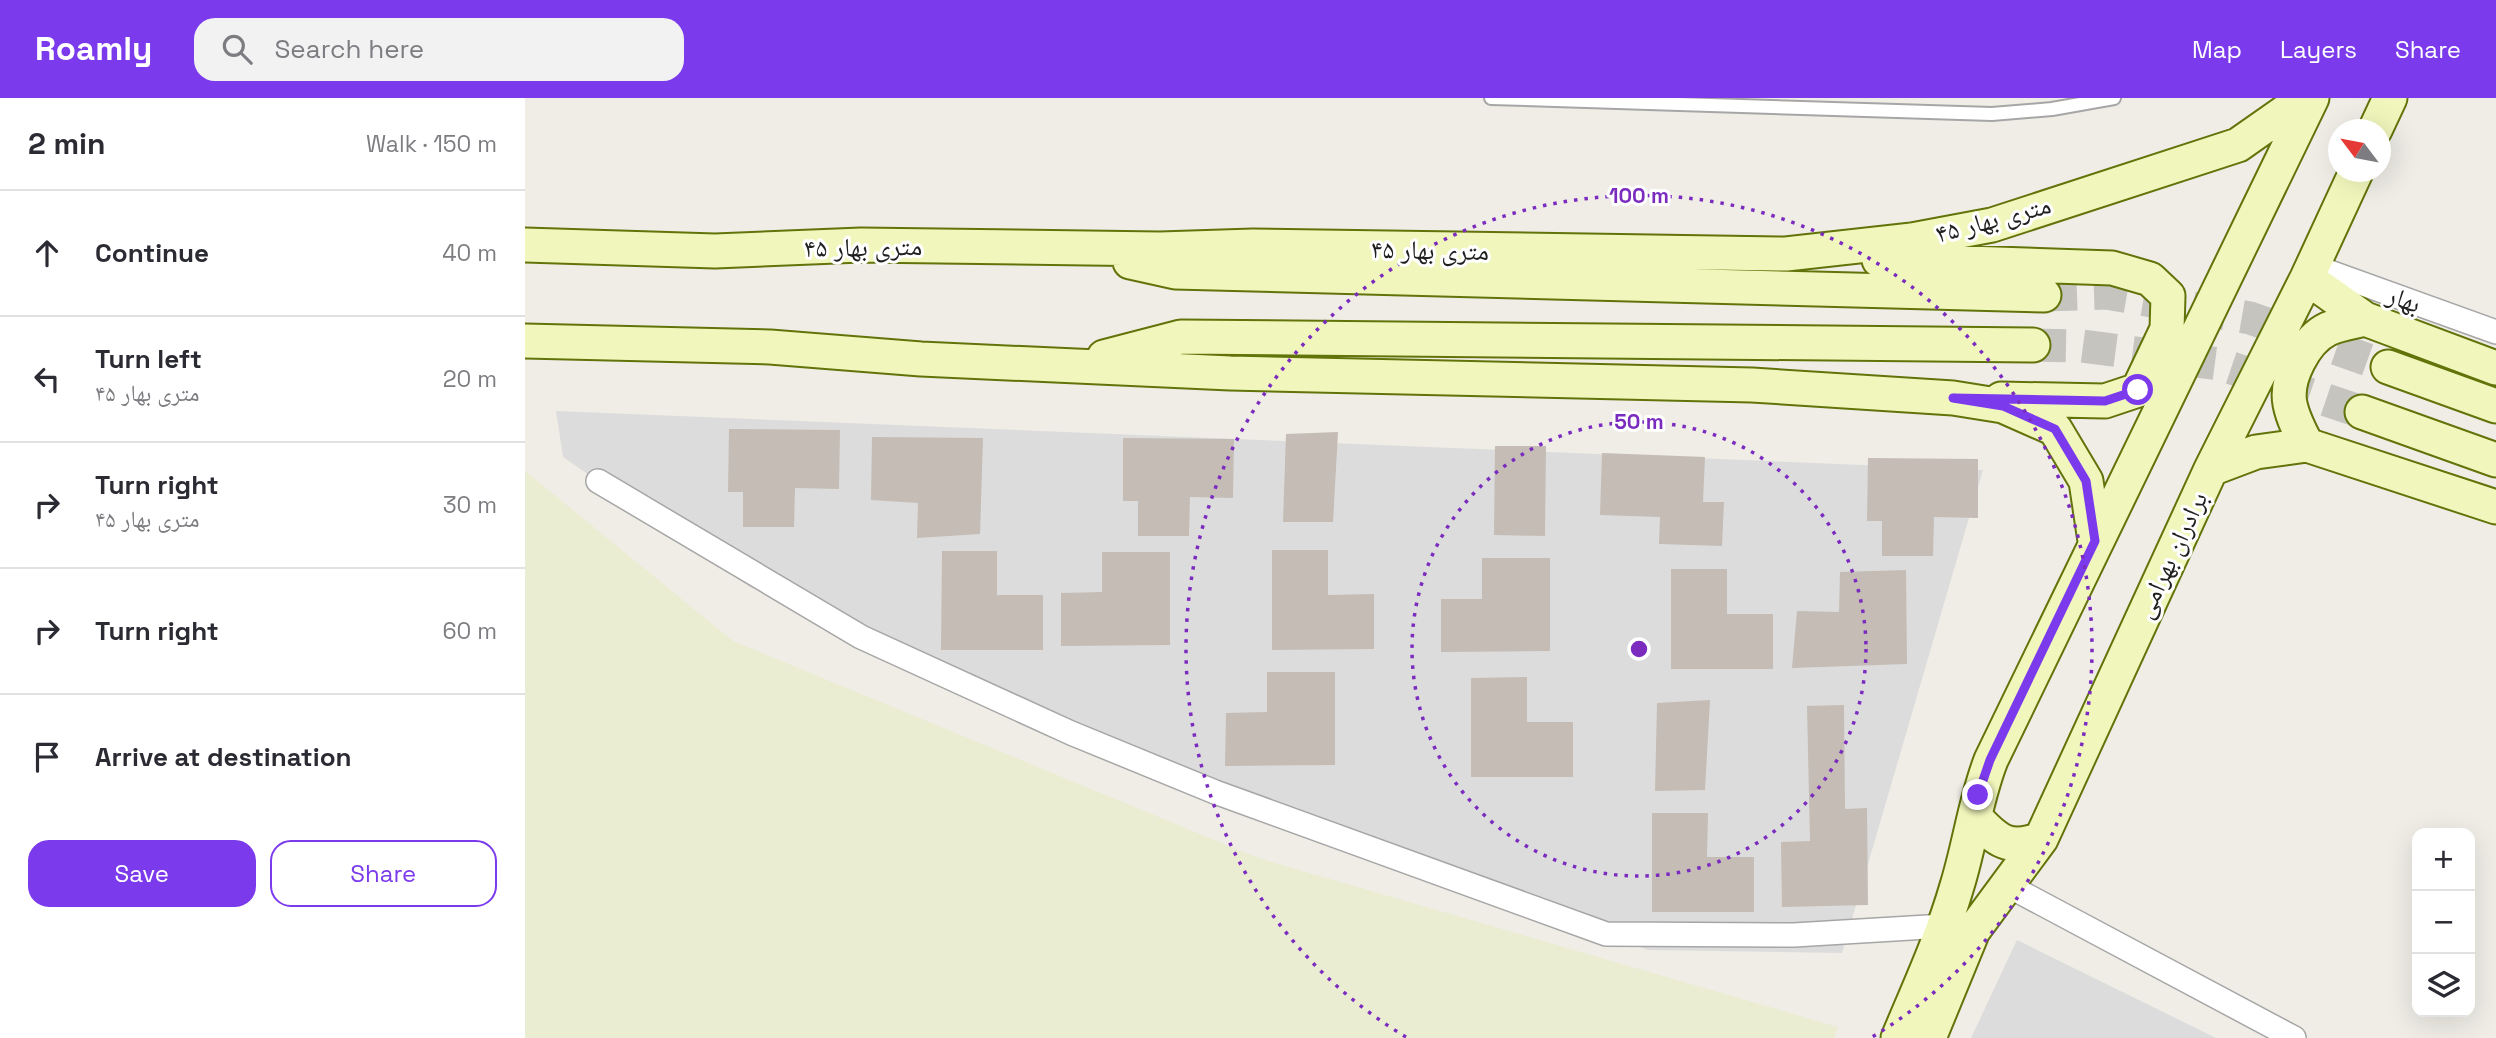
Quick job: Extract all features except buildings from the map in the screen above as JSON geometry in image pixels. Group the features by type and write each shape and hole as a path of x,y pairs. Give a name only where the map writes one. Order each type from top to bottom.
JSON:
{"main road":[{"name":"۴۵ متری بهار","path":"525,245 715,251 861,245 1066,248 1253,246 1786,254 1912,240 1992,225 2238,145 2305,98"},
{"path":"1929,1038 1959,928 1978,795 1990,760 2312,98"},
{"path":"2380,119 2390,98"},
{"name":"برادران بهرامی","path":"1959,928 2005,884 2041,839 2210,469 2310,272 2351,182"},
{"path":"1066,248 1175,272 2044,295"},
{"path":"525,341 770,347 1230,373 1752,385 1953,398 2105,401 2138,390 2167,329 2168,296 2150,279 2112,268 1786,254"},
{"path":"2310,272 2365,319 2496,368"},
{"path":"2307,445 2289,402 2292,380 2300,359 2314,337 2329,328 2365,319"},
{"path":"1071,365 1181,337 2033,345"},
{"path":"2389,367 2496,405"},
{"path":"1953,398 2003,406 2055,429 2086,481 2095,541"},
{"path":"2362,412 2496,460"},
{"path":"2210,469 2256,452 2307,445 2496,507"},
{"path":"1975,817 1994,838 2020,847 2041,839"},
{"path":"1898,1038 1959,928"}],"street":[{"name":"بهار","path":"2310,272 2496,332"},
{"path":"598,481 861,638 1071,733 1215,792 1606,934 1794,935 1959,928"},
{"path":"2005,884 2294,1038"}],"lane":[{"path":"1491,98 1992,114 2052,109 2114,98"}],"shaded area":[{"path":"556,411 1983,470 1842,953 1648,950 1141,765 750,587 563,457"},
{"path":"2017,940 2216,1038 1971,1038"}],"green space":[{"path":"525,471 733,641 1258,858 1838,1027 1834,1038 525,1038"}],"tunnel":[{"path":"2044,295 2106,293 2250,318 2388,367"},
{"path":"2033,345 2082,346 2220,364 2362,412"}],"route":[{"path":"1978,795 1990,760 2095,541 2086,481 2055,429 2003,406 1953,398 2105,401 2138,390"}]}
